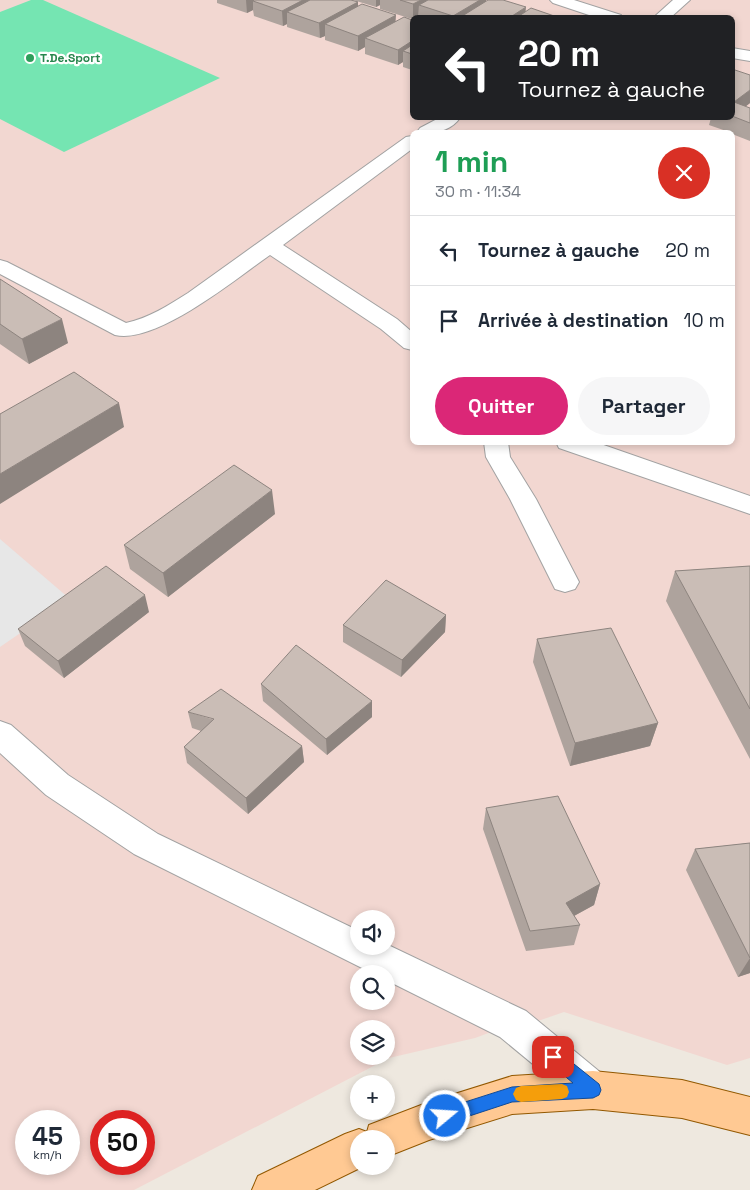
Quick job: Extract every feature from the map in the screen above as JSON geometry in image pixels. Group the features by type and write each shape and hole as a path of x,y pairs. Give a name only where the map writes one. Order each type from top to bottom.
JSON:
{"main road":[{"path":"395,1134 428,1121 512,1094 593,1090 682,1099 750,1116"},
{"path":"272,1190 350,1152"}],"lane":[{"path":"558,0 606,15"},
{"path":"664,15 682,0"},
{"path":"735,54 750,56"},
{"path":"429,130 447,120"},
{"path":"0,266 122,330 141,327 166,317 270,246 410,143"},
{"path":"270,246 389,324 410,341"},
{"path":"496,445 498,458 523,499 565,582"},
{"path":"577,445 750,505"},
{"path":"0,734 57,785 146,844 513,1024 593,1090"}],"shaded area":[{"path":"0,0 750,0 750,1058 727,1065 564,1012 538,1021 513,1024 475,1038 395,1057 395,1020 350,1020 350,1065 375,1065 356,1075 350,1075 350,1078 134,1190 0,1190"},
{"path":"0,539 70,599 0,647"}],"green space":[{"path":"31,0 43,0 220,78 64,152 0,119 0,12"}],"building":[{"path":"254,0 303,0 282,11"},
{"path":"310,0 351,0 358,2 319,23 287,12"},
{"path":"400,0 421,0 413,4"},
{"path":"428,0 480,0 455,15 419,5"},
{"path":"488,0 503,0 526,7 514,15 464,15"},
{"path":"362,4 396,15 358,36 325,24"},
{"path":"531,8 551,15 520,15"},
{"path":"404,17 410,19 410,42 398,50 365,38"},
{"path":"410,46 410,53 403,51"},
{"path":"735,70 750,75 750,90 735,101"},
{"path":"735,102 750,108 750,123 735,117"},
{"path":"0,279 62,319 22,339 0,324"},
{"path":"74,372 119,403 0,474 0,414"},
{"path":"234,465 272,490 163,573 124,545"},
{"path":"106,566 145,595 58,661 18,629"},
{"path":"750,566 750,709 675,571"},
{"path":"386,580 446,615 402,660 343,625"},
{"path":"611,628 658,723 575,743 537,639"},
{"path":"296,645 372,701 326,739 261,684"},
{"path":"221,689 302,746 246,798 184,747 214,719 188,712"},
{"path":"558,796 600,884 566,903 580,925 530,931 486,808"},
{"path":"750,843 750,958 695,849"}],"slow traffic":[{"path":"521,1094 562,1092"}],"place":[{"name":"T.De.Sport","path":"30,58"}],"route":[{"path":"445,1116 512,1094 593,1090 553,1057"}]}
